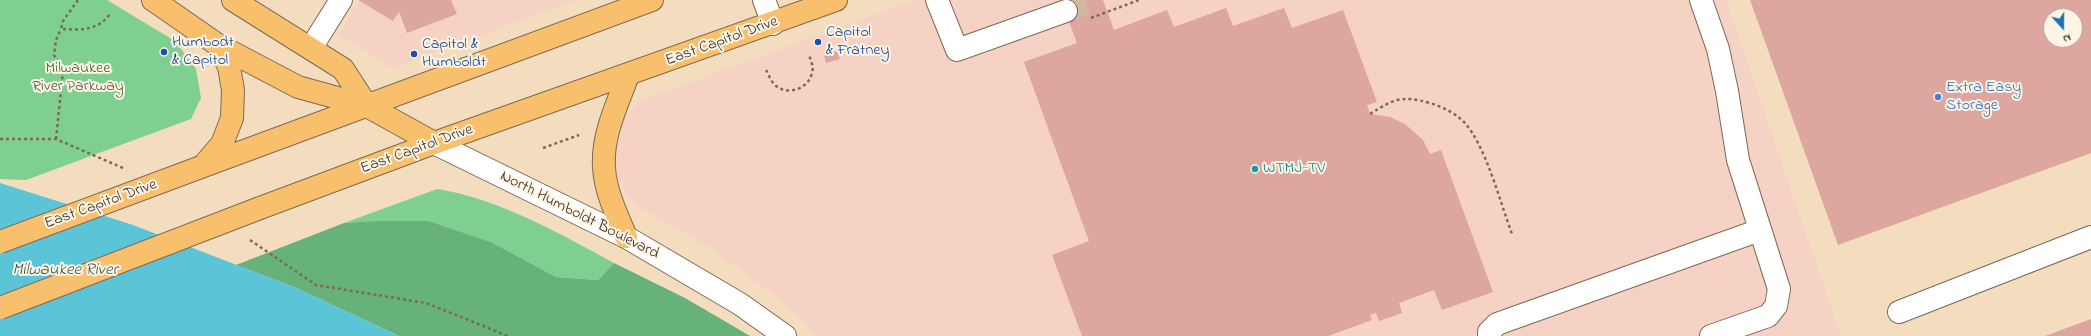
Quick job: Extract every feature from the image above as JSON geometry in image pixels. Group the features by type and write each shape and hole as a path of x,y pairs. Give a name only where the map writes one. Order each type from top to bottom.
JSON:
{"main road":[{"name":"North Humboldt Boulevard","path":"152,0 218,45 298,87 367,106 434,143"},
{"name":"North Humboldt Boulevard","path":"233,0 342,68 367,106"},
{"name":"East Capitol Drive","path":"0,242 367,106 623,5 652,0"},
{"name":"East Capitol Drive","path":"0,308 434,143 628,76 836,0"},
{"path":"202,167 222,144 232,118 232,83 229,67 218,45"},
{"path":"626,237 609,193 604,167 605,143 628,76"}],"street":[{"path":"311,48 342,0"},
{"path":"764,0 773,24"},
{"path":"937,0 957,50 1066,11"},
{"path":"1701,0 1718,50 1727,91 1738,160 1779,289 1776,306 1768,316 1711,336"},
{"name":"North Humboldt Boulevard","path":"434,143 626,237 740,304 785,336"},
{"path":"1487,332 1760,230"},
{"path":"1899,312 2091,237"}],"path":[{"path":"56,139 63,72 54,55 56,40 63,21 78,0"},
{"path":"61,29 87,29 97,26 104,22 110,14"},
{"path":"766,70 776,86 787,90 798,89 808,82 812,72 809,54"},
{"path":"1370,114 1391,100 1401,99 1423,101 1445,108 1463,122 1476,140 1512,234"},
{"path":"544,148 585,133"}],"shaded area":[{"path":"360,0 576,0 392,68 339,35"},
{"path":"915,0 1726,0 1841,336 818,336 777,297 712,249 638,206 628,196 618,178 616,164 620,133 625,117 635,106 645,99"}],"green space":[{"name":"Milwaukee River Parkway","path":"0,0 107,0 175,41 196,69 201,98 191,119 26,180 0,179"},
{"path":"437,189 483,200 528,218 614,263 598,280 556,277 491,242 429,221 376,221 344,223"},
{"path":"376,221 429,221 491,242 556,277 598,280 614,263 685,298 750,336 399,336 294,287 236,265 344,223"}],"water":[{"name":"Milwaukee River","path":"0,183 133,225 294,287 399,336 0,336"}],"building":[{"path":"358,0 451,0 457,14 407,33 399,12 393,21"},
{"name":"WTMJ-TV","path":"1061,0 1103,0 1114,30 1167,10 1174,27 1226,8 1233,26 1284,8 1292,28 1343,10 1377,102 1367,105 1370,114 1390,117 1405,124 1423,140 1430,154 1441,150 1493,292 1442,310 1434,290 1399,303 1402,313 1379,321 1376,313 1370,315 1372,320 1328,336 1082,336 1052,255 1089,241 1024,62 1077,43"},
{"name":"Extra Easy Storage","path":"1750,0 2091,0 2091,153 1838,245"},
{"path":"837,51 840,59 826,63 824,56"},
{"path":"2091,319 2091,336 2045,336"}],"tunnel":[{"path":"1066,11 1095,0"}],"place":[{"name":"Capitol & Fratney","path":"818,42"},
{"name":"Humbodt & Capitol","path":"164,52"},
{"name":"Capitol & Humboldt","path":"414,54"},
{"name":"Extra Easy Storage","path":"1938,97"},
{"name":"WTMJ-TV","path":"1255,169"}]}
